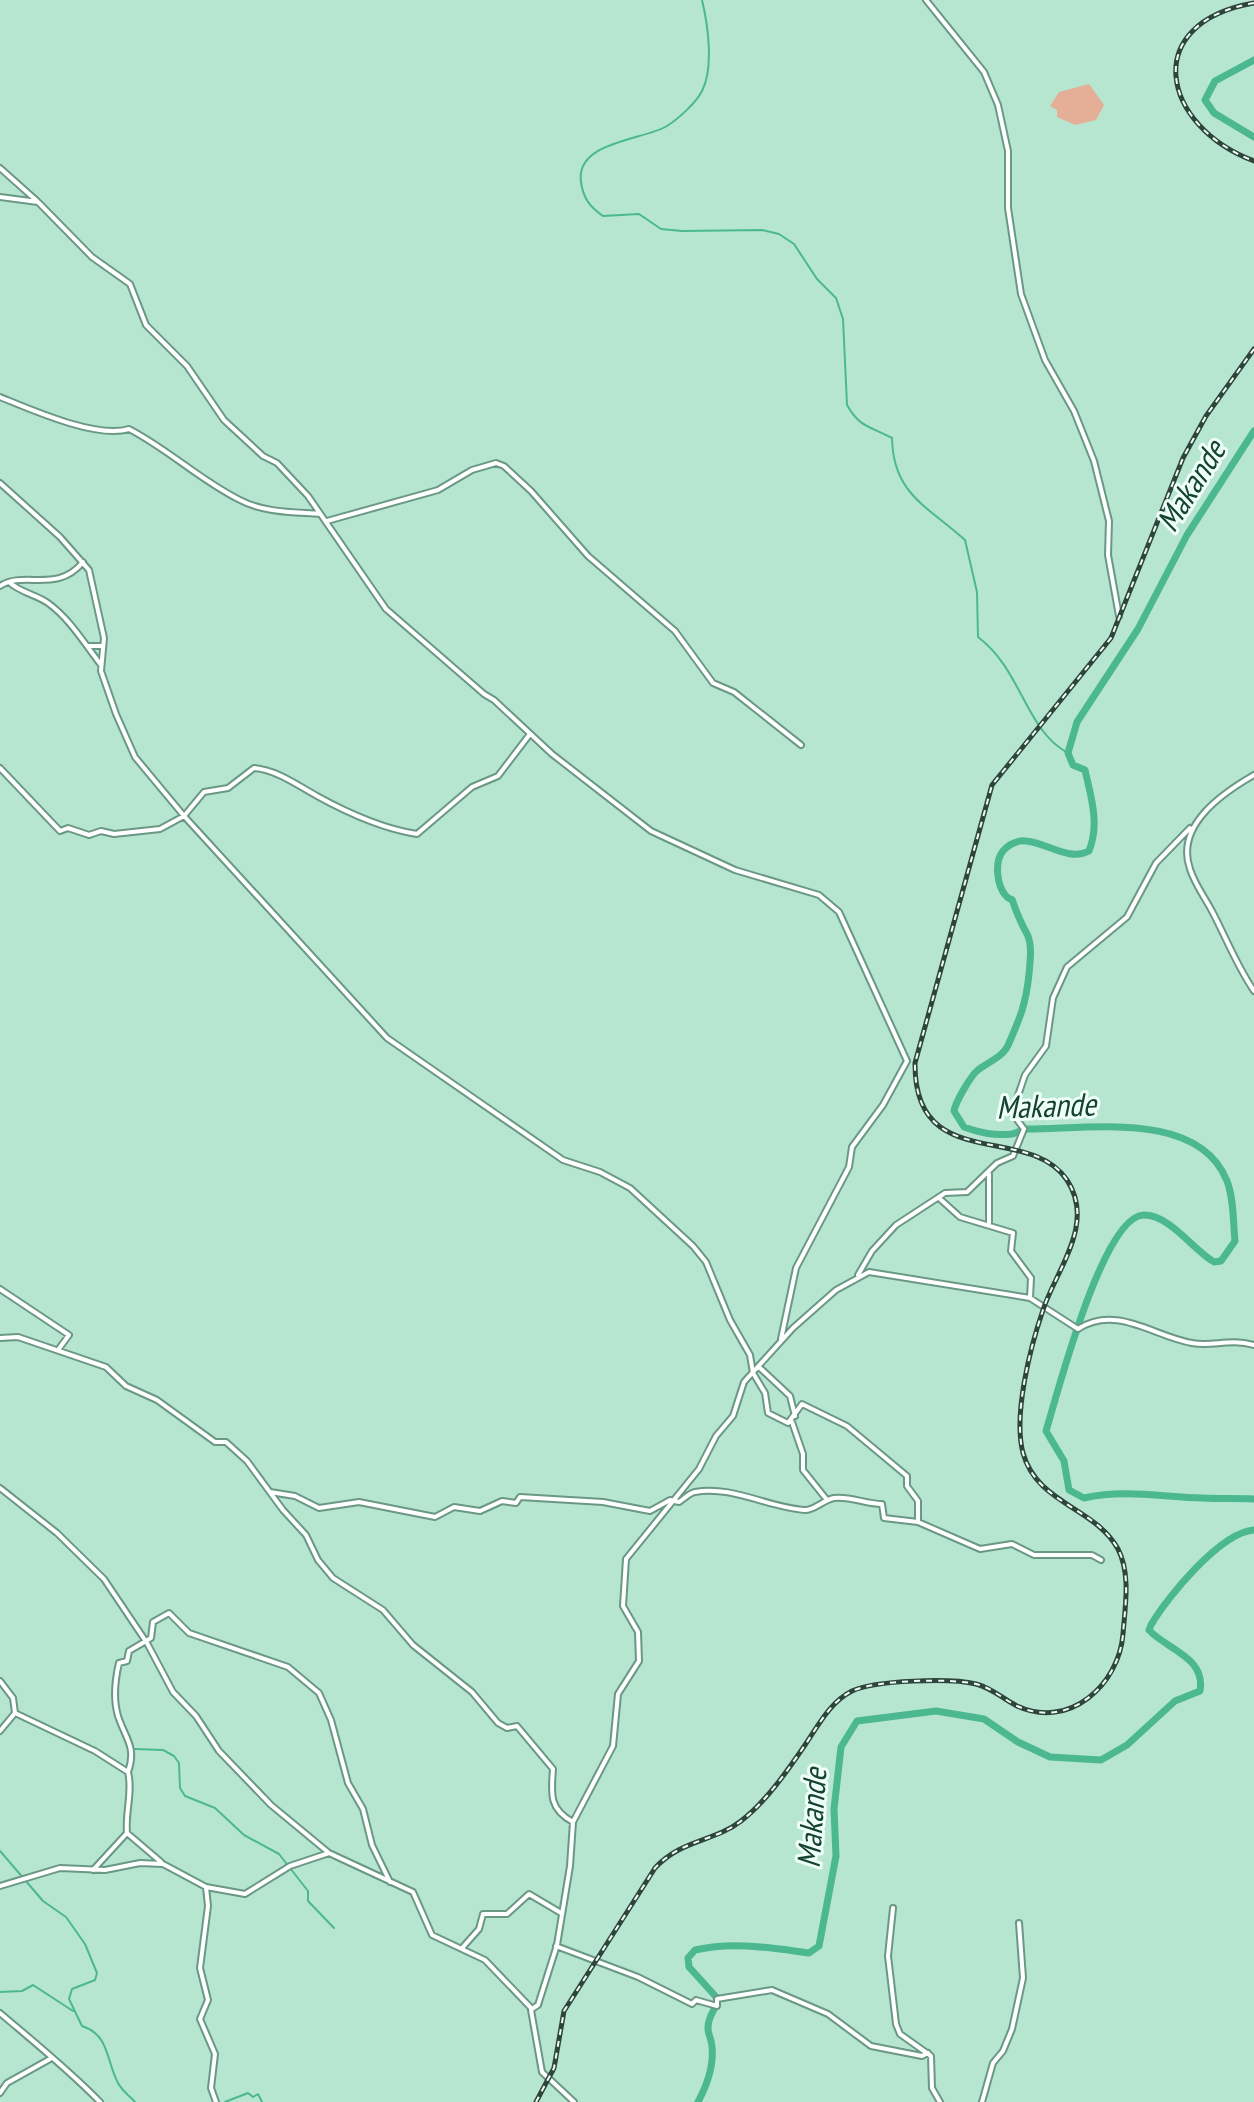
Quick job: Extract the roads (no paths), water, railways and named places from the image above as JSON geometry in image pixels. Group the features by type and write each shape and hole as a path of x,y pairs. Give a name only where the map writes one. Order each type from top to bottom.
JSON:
{"street":[{"path":"926,0 984,72 998,105 1008,151 1008,208 1021,294 1045,360 1074,411 1094,461 1109,521 1108,555 1119,616"},
{"path":"0,168 92,257 130,284 146,325 187,366 214,409 252,447 287,473 327,521 386,609 530,734 651,831 735,870 809,891 827,900 839,912 906,1058 906,1065 883,1105 851,1149 849,1167 796,1268 781,1341"},
{"path":"0,197 38,202"},
{"path":"0,397 42,414 114,434 129,429 160,444 241,501 264,509 320,514"},
{"path":"327,521 438,490 472,470 492,464 504,466 531,491 588,556 640,597 675,631 713,683 734,692 801,745"},
{"path":"0,483 89,570 103,646 101,665"},
{"path":"0,586 9,582 52,582 83,562"},
{"path":"9,582 50,604 88,646 101,665 116,714 135,757 184,816 387,1038 563,1160 600,1172 630,1188 675,1227 706,1262 730,1320 750,1355 753,1373 765,1393 768,1413 786,1423 794,1418 802,1404 826,1414 895,1464 907,1476 907,1486 918,1501 918,1522"},
{"path":"88,646 103,646"},
{"path":"0,768 60,831 68,828 89,835 101,831 114,834 160,829 184,816 204,792 228,788 254,768 274,773 320,798 379,823 417,834 472,787 498,776 530,734"},
{"path":"574,2102 542,2072 534,2040 534,2014 556,1946 569,1877 573,1822 613,1748 618,1694 639,1661 638,1632 623,1606 626,1559 699,1469 716,1436 733,1416 744,1382 781,1341 836,1290 858,1275 884,1235 938,1197 951,1192 966,1193 997,1163 1015,1153 1024,1129 1012,1113 1026,1072 1046,1046 1053,998 1072,959 1086,954 1127,917 1156,863 1228,792 1254,775"},
{"path":"1190,828 1190,869 1234,960 1254,991"},
{"path":"989,1174 989,1223"},
{"path":"938,1197 960,1217 989,1223 1013,1234 1011,1251 1031,1278 1030,1298"},
{"path":"858,1275 877,1272 906,1281 983,1288 1030,1298 1078,1329 1091,1322 1133,1322 1189,1343 1224,1340 1254,1345"},
{"path":"0,1289 69,1335 58,1350"},
{"path":"0,1338 18,1337 106,1367 126,1386 157,1400 215,1442 226,1442 247,1461 306,1535 318,1560 334,1580 383,1610 413,1645 469,1689 498,1723 518,1727 553,1769 551,1800 560,1815 573,1822"},
{"path":"759,1367 790,1396 803,1454 803,1470 827,1500"},
{"path":"0,1488 57,1533 104,1579 147,1643 173,1692 196,1716 219,1751 278,1812 329,1853 415,1894 432,1935 463,1947 504,1977 534,2014"},
{"path":"270,1492 295,1496 319,1508 359,1502 435,1517 454,1507 480,1511 502,1501 516,1503 522,1497 603,1502 650,1511 674,1501 679,1502 693,1492 731,1492 764,1503 809,1510 827,1500 849,1498 860,1503 882,1504 885,1518 918,1522 980,1549 1012,1544 1036,1556 1092,1555 1101,1560"},
{"path":"329,1853 290,1866 245,1894 206,1887 163,1864 127,1833 126,1816 132,1785 128,1772 133,1748 118,1715 115,1676 119,1663 127,1661 129,1651 147,1643 152,1636 153,1622 169,1613 189,1633 284,1665 317,1691 331,1720 348,1783 363,1809 372,1845 390,1882"},
{"path":"0,1681 13,1698 15,1713 0,1731"},
{"path":"15,1713 95,1751 128,1772"},
{"path":"93,1870 127,1833"},
{"path":"0,1886 60,1868 93,1870 140,1863 163,1864"},
{"path":"206,1887 208,1906 200,1968 208,2000 200,2019 215,2054 211,2088 216,2102"},
{"path":"463,1947 479,1929 483,1914 507,1914 529,1894 561,1913"},
{"path":"893,1908 888,1956 896,2024 900,2034 928,2053 932,2088 940,2102"},
{"path":"982,2102 993,2063 1003,2051 1012,2029 1023,1978 1019,1923"},
{"path":"556,1946 638,1977 692,2004 696,2000 717,2006 717,1999 772,1990 828,2014 871,2046 922,2056 928,2053"},
{"path":"530,2008 538,2005"},
{"path":"0,2013 51,2058 67,2068 100,2102"},
{"path":"0,2093 7,2083 51,2058"}],"waterway":[{"path":"702,0 709,59 702,91 696,101 667,126 614,144 589,158 582,168 581,182 585,197 603,216 639,214 661,229 682,231 762,230 779,234 794,244 817,279 836,298 843,319 847,405 866,426 892,438 894,457 906,487 965,540 977,592 978,637 1005,666 1042,730 1068,753"},
{"path":"1254,60 1215,81 1205,100 1214,113 1254,137"},
{"name":"Makande","path":"1254,431 1187,535 1138,629 1077,722 1068,753 1073,765 1085,770 1090,790 1094,831 1089,851 1067,853 1023,841 1013,843 1000,856 1000,886 1012,900 1030,942 1026,994 1007,1048 975,1073 954,1111 964,1127 993,1134 1012,1134 1028,1129 1110,1127 1168,1133 1193,1143 1213,1158 1229,1188 1235,1241 1221,1261 1214,1262 1163,1221 1144,1215 1128,1223 1098,1274 1071,1347 1046,1431 1064,1461 1069,1490 1084,1498 1128,1494 1254,1499"},
{"name":"Makande","path":"698,2102 711,2068 708,2023 718,1999 689,1967 688,1958 695,1950 710,1947 752,1946 809,1953 819,1946 836,1856 834,1809 841,1747 857,1721 936,1711 984,1719 1018,1742 1050,1757 1101,1760 1127,1745 1175,1701 1200,1691 1200,1679 1191,1662 1149,1630 1169,1599 1196,1568 1226,1542 1254,1530"},
{"path":"135,1749 163,1750 174,1756 179,1763 180,1788 185,1796 215,1808 244,1835 279,1854 308,1891 308,1901 334,1928"},
{"path":"0,1851 43,1901 66,1917 85,1944 97,1973 95,1980 72,1989 69,1999 82,2026 103,2042 118,2083 135,2102"},
{"path":"0,1992 22,1991 33,1985 73,2011"},
{"path":"225,2102 248,2093 253,2097 258,2094 262,2102"}],"railway":[{"path":"1254,3 1217,14 1192,31 1179,53 1176,76 1183,101 1199,124 1223,145 1254,161"},
{"path":"536,2102 554,2068 564,2011 655,1868 676,1851 731,1828 750,1814 784,1775 837,1701 863,1687 895,1682 964,1682 987,1688 1017,1706 1036,1712 1055,1712 1088,1698 1101,1686 1119,1653 1126,1591 1125,1569 1118,1549 1095,1523 1041,1484 1030,1470 1020,1438 1028,1362 1043,1310 1076,1230 1075,1197 1067,1180 1049,1163 1027,1153 952,1134 933,1120 920,1098 915,1063 992,785 1111,638 1183,458 1206,416 1254,349"}]}
